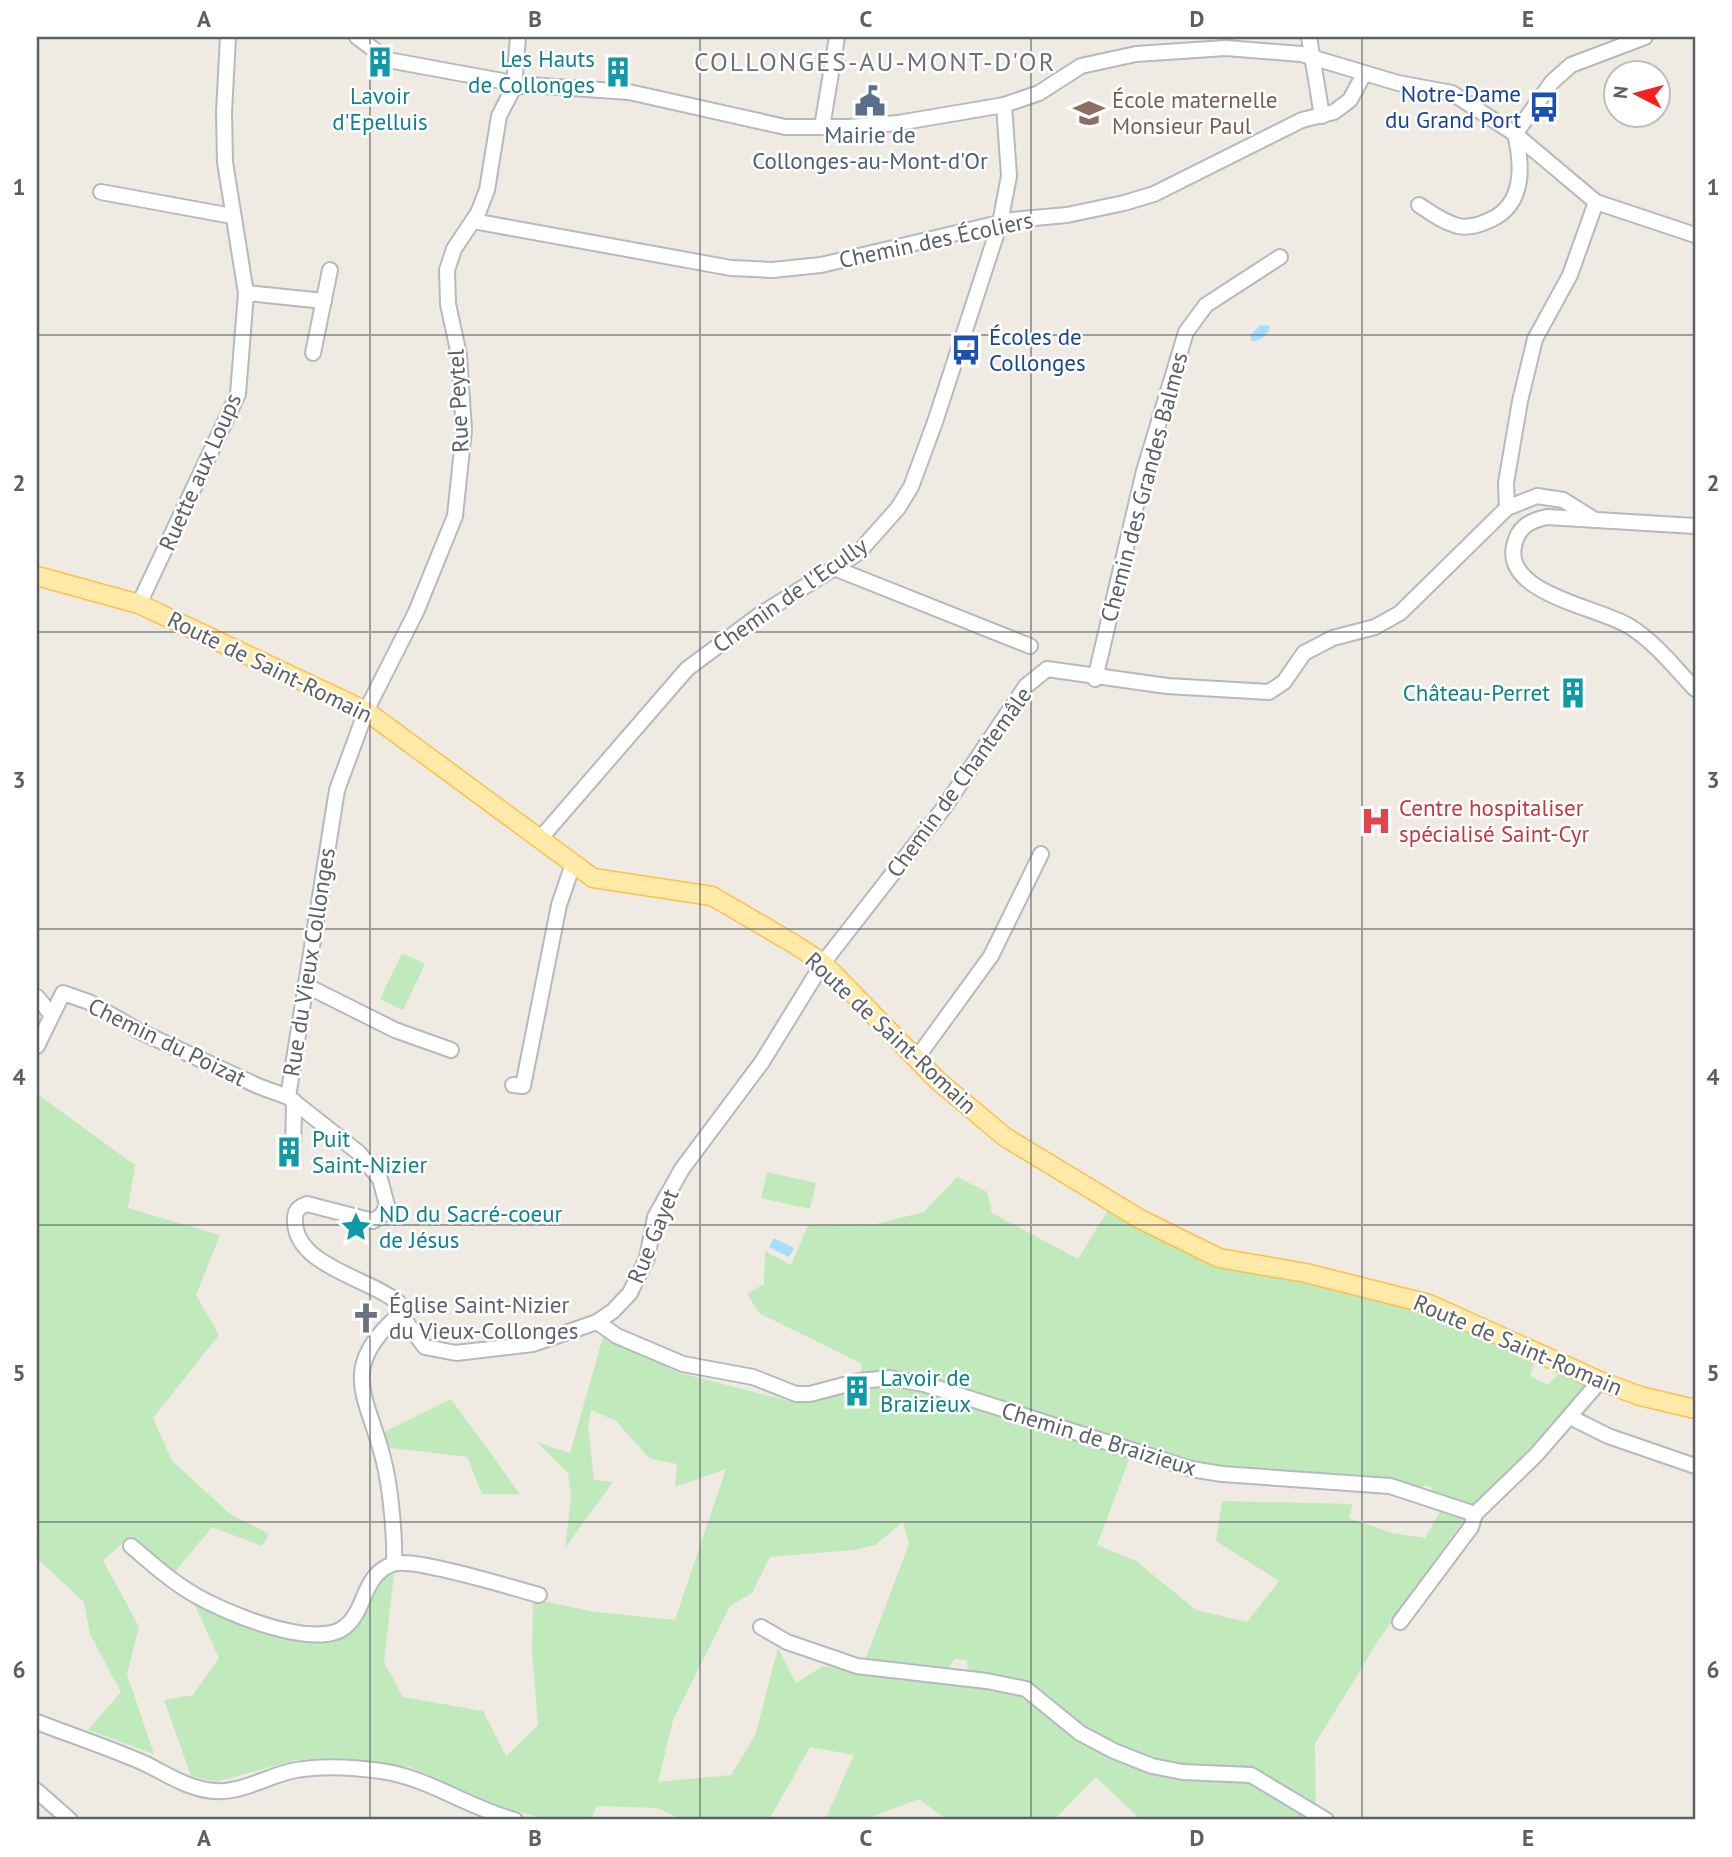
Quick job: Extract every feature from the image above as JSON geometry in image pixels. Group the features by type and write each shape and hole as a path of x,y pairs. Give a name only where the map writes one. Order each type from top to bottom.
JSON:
{"main road":[{"name":"Route de Saint-Romain","path":"37,576 139,604 366,710 593,878 712,896 823,962 916,1059 1005,1137 1140,1219 1219,1258 1306,1273 1429,1304 1600,1381 1640,1396 1695,1409"}],"street":[{"name":"Ruette aux Loups","path":"139,604 238,394 246,293 232,216 224,112 228,37"},
{"path":"357,37 388,60 502,81 514,87 529,85 629,92 785,127 898,123 1004,105 1040,93 1053,81 1081,66 1136,54 1226,48 1314,57 1364,74 1452,93 1515,134 1596,202 1695,235"},
{"path":"514,87 518,37"},
{"path":"822,127 837,37"},
{"path":"1309,37 1322,116"},
{"path":"1419,205 1461,227 1478,226 1511,207 1518,191 1519,173 1519,152 1515,134 1552,82 1571,65 1645,37"},
{"name":"Chemin des Écoliers","path":"472,221 731,268 772,270 821,265 1000,223 1068,215 1154,194 1279,131 1344,106 1364,74"},
{"name":"Rue Peytel","path":"366,710 416,612 455,516 459,498 463,420 459,355 448,304 447,270 454,249 487,190 499,116 514,87"},
{"name":"Chemin de l'Ecully","path":"539,840 687,669 718,643 858,553 877,534 911,487 952,372 1000,223 1009,176 1004,105"},
{"path":"101,192 232,216"},
{"path":"1507,508 1506,483 1520,401 1535,339 1570,275 1596,202"},
{"name":"Chemin des Grandes Balmes","path":"1096,678 1144,471 1186,332 1206,305 1280,257"},
{"path":"313,352 330,270"},
{"path":"246,293 324,301"},
{"name":"Chemin de Chantemâle","path":"823,962 943,809 1026,687 1047,669 1096,678 1269,692 1284,682 1304,653 1333,638 1375,627 1400,613 1507,508 1537,496 1563,499 1595,520"},
{"path":"1695,526 1547,517 1529,521 1517,534 1512,554 1518,574 1532,585 1628,626 1654,646 1695,689"},
{"path":"834,568 1030,646"},
{"name":"Rue du Vieux Collonges","path":"366,710 337,790 305,985 291,1099 359,1153 380,1179 387,1205 382,1214 373,1221 307,1204 299,1207 295,1214 295,1228 307,1250 328,1266 385,1291 399,1303 400,1314"},
{"path":"916,1059 991,956 1041,854"},
{"path":"513,1085 523,1086 559,905 573,864"},
{"name":"Rue Gayet","path":"400,1314 425,1347 438,1352 456,1353 533,1344 597,1322 630,1293 647,1258 655,1217 682,1169 762,1062 823,962"},
{"path":"305,985 395,1030 451,1050"},
{"name":"Chemin du Poizat","path":"37,1046 63,993 89,1002 139,1031 291,1099"},
{"path":"37,997 51,1014"},
{"path":"291,1099 293,1156"},
{"path":"394,1563 387,1472 361,1382 363,1362 370,1344 400,1314"},
{"name":"Chemin de Braizieux","path":"597,1322 617,1336 683,1364 753,1377 796,1394 826,1392 869,1380 890,1378 924,1384 1191,1469 1222,1474 1390,1486 1475,1514"},
{"path":"1400,1622 1463,1538 1475,1514 1507,1485 1600,1381"},
{"path":"1570,1417 1608,1436 1695,1466"},
{"path":"131,1546 194,1595 274,1628 319,1634 335,1633 348,1625 373,1576 394,1563 429,1566 539,1595"},
{"path":"761,1627 787,1642 857,1666 988,1681 1026,1689 1080,1733 1152,1766 1183,1772 1251,1775 1326,1820"},
{"path":"37,1722 144,1763 193,1788 217,1792 243,1787 295,1770 328,1766 381,1771 421,1779 492,1814 514,1820"},
{"path":"37,1791 70,1820"}],"green space":[{"path":"402,953 425,964 403,1010 380,999"},
{"path":"37,1094 135,1165 128,1208 220,1235 196,1295 219,1335 153,1418 172,1461 229,1513 269,1534 262,1546 212,1527 174,1573 131,1536 103,1560 139,1627 127,1674 154,1754 88,1730 121,1692 90,1634 84,1602 41,1562 37,1562"},
{"path":"767,1172 816,1183 810,1209 761,1198"},
{"path":"957,1177 987,1192 992,1213 1078,1259 1108,1210 1215,1266 1306,1282 1433,1315 1535,1361 1530,1376 1548,1385 1561,1371 1591,1385 1474,1509 1432,1494 1432,1488 1425,1485 1421,1490 1387,1479 1198,1464 925,1380 860,1377 862,1364 759,1313 747,1294 764,1284 765,1251 791,1265 808,1225 876,1224 924,1212"},
{"path":"603,1337 680,1373 797,1403 858,1386 893,1382 923,1389 1130,1457 1097,1545 1136,1561 1196,1610 1247,1622 1279,1581 1216,1541 1222,1501 1353,1504 1349,1518 1392,1533 1425,1538 1441,1510 1462,1519 1378,1641 1315,1744 1316,1820 1141,1820 1096,1777 1054,1820 947,1820 919,1799 874,1816 872,1820 825,1820 854,1755 810,1747 769,1820 683,1820 657,1808 597,1806 590,1820 550,1820 498,1806 410,1767 328,1758 296,1760 216,1782 191,1776 164,1700 193,1695 219,1658 191,1597 268,1633 330,1643 351,1630 374,1584 394,1574 384,1662 403,1697 483,1711 506,1756 538,1725 532,1652 533,1599 595,1612 675,1620 726,1469 675,1487 677,1464 649,1458 616,1421 591,1410 588,1427 594,1480 613,1482 565,1548 571,1497 568,1473 537,1442 570,1453","holes":["903,1522 909,1544 866,1658 948,1670 954,1659 967,1660 968,1672 1027,1682 1086,1729 1153,1758 1184,1764 1188,1776 1151,1770 1082,1745 1026,1696 956,1682 898,1679 823,1666 796,1683 778,1648 755,1736 731,1775 658,1782 673,1720 730,1606 752,1593 770,1557 853,1550 875,1545"]},
{"path":"451,1399 520,1494 482,1494 467,1457 384,1447 380,1434"}],"water":[{"path":"1261,325 1270,326 1268,332 1261,339 1252,341 1250,335"},
{"path":"774,1238 794,1248 789,1257 769,1247"}],"place":[{"name":"Lavoir d'Epelluis","path":"380,62"},
{"name":"Les Hauts de Collonges","path":"618,72"},
{"name":"Mairie de Collonges-au-Mont-d'Or","path":"870,101"},
{"name":"Notre-Dame du Grand Port","path":"1544,107"},
{"name":"École maternelle Monsieur Paul","path":"1089,113"},
{"name":"Écoles de Collonges","path":"966,350"},
{"name":"Château-Perret","path":"1573,693"},
{"name":"Centre hospitaliser spécialisé Saint-Cyr","path":"1376,821"},
{"name":"Puit Saint-Nizier","path":"289,1152"},
{"name":"ND du Sacré-coeur de Jésus","path":"356,1227"},
{"name":"Église Saint-Nizier du Vieux-Collonges","path":"366,1318"},
{"name":"Lavoir de Braizieux","path":"857,1391"}],"district":[{"name":"COLLONGES-AU-MONT-D'OR","path":"875,62"}]}
